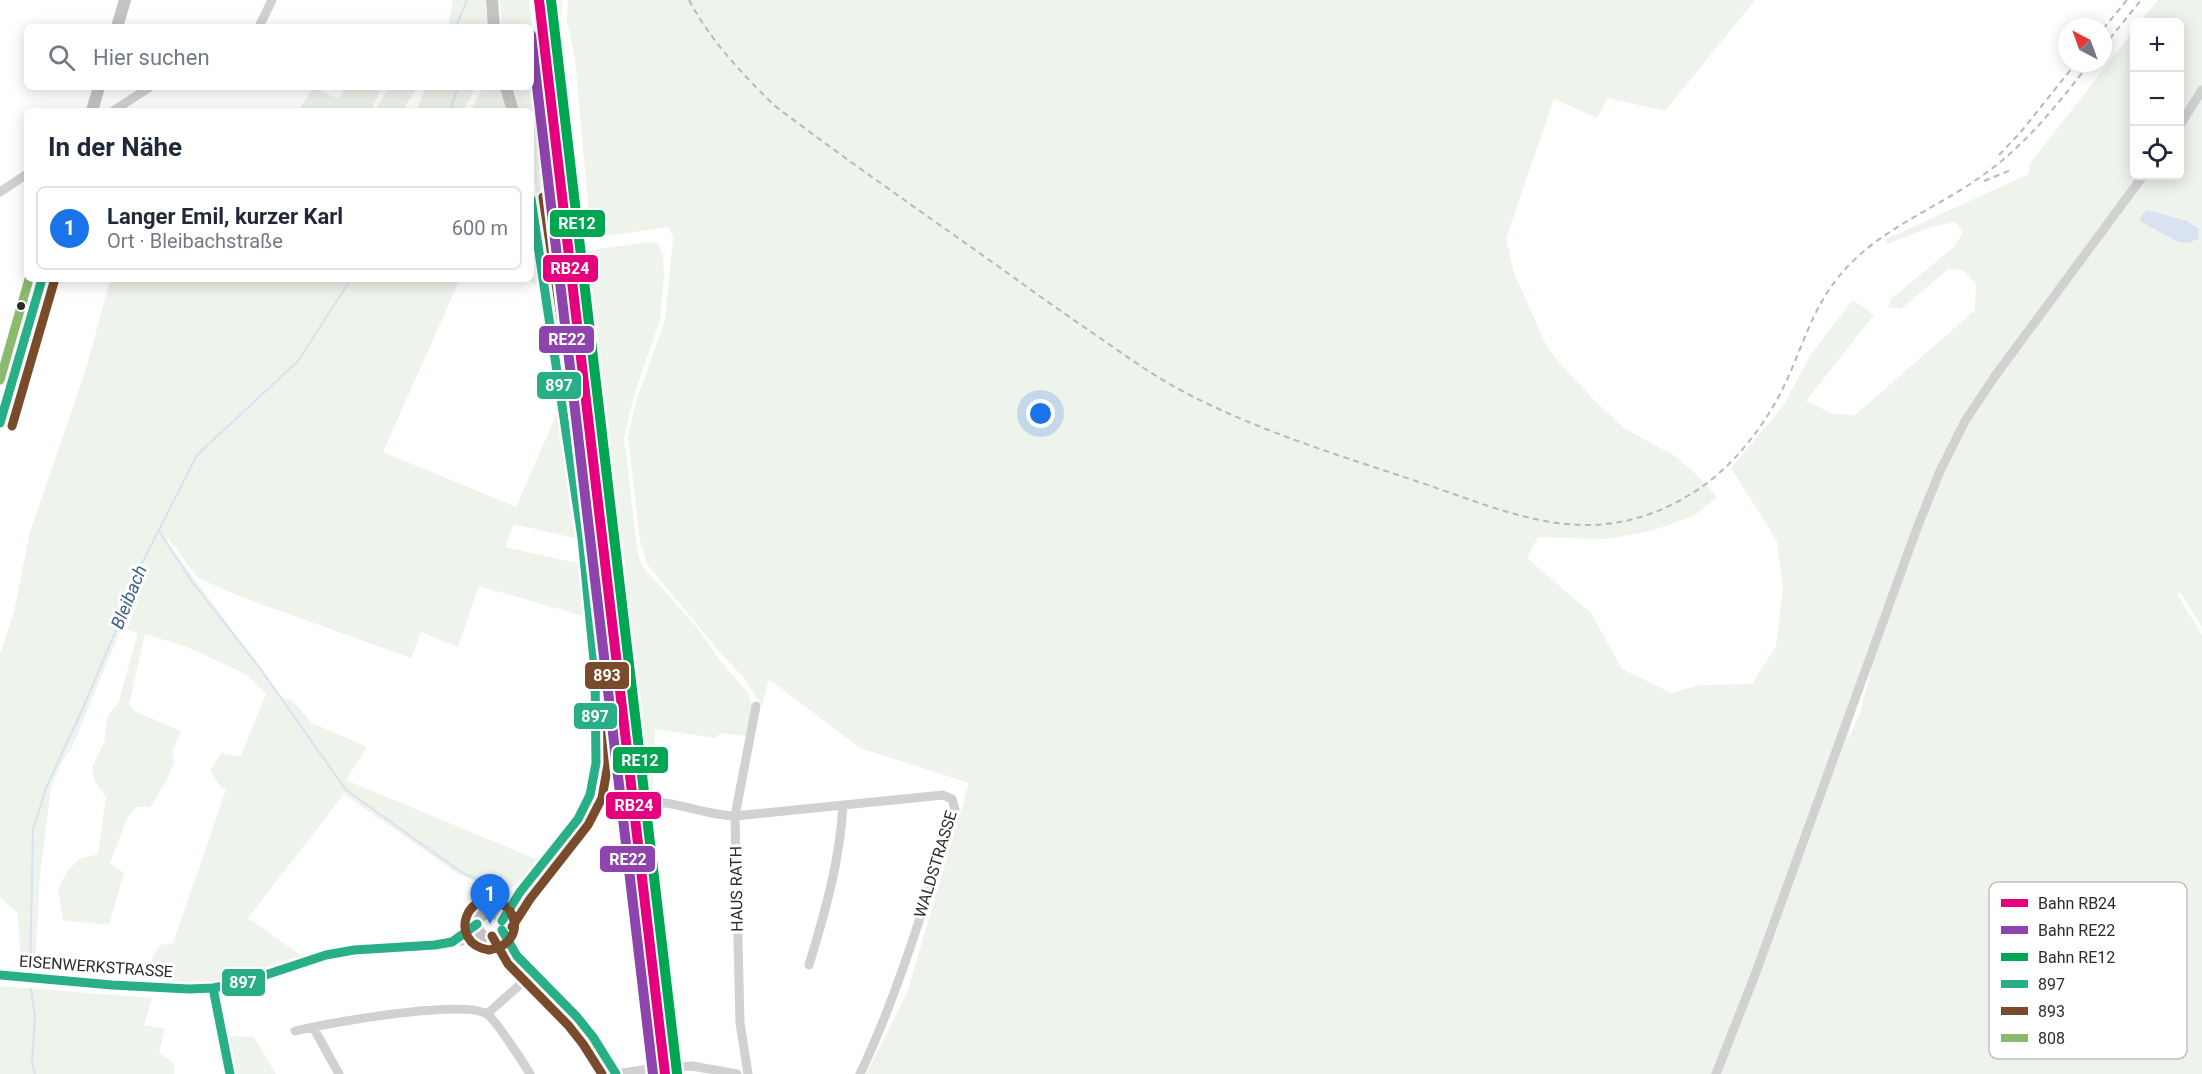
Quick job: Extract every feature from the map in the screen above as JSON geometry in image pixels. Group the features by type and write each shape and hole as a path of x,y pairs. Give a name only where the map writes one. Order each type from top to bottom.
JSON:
{"main road":[{"path":"118,24 125,0"},
{"path":"492,0 495,24"},
{"path":"93,108 98,90"},
{"path":"507,90 512,108"},
{"path":"492,927 578,819 590,795 594,778 597,716 595,671 582,538 534,220"},
{"path":"0,423 41,282"},
{"name":"EISENWERKSTRASSE","path":"0,975 112,986 189,990 213,988 244,982 326,955 354,950 435,945 452,942 492,927"}],"street":[{"path":"260,24 272,0"},
{"path":"118,108 146,90"},
{"path":"2184,119 2202,90"},
{"path":"0,192 24,176"},
{"path":"1716,1074 1755,975 1917,528 1940,471 1965,421 1995,376 2140,180"},
{"name":"HAUS RATH","path":"748,1074 740,1023 735,816 756,706"},
{"name":"WALDSTRASSE","path":"657,802 676,804 719,816 735,816 943,795 952,799 955,809 899,977 875,1042 860,1074"},
{"path":"808,965 831,893 841,839 843,805"},
{"path":"492,927 577,1017 593,1037 616,1074 692,1066 736,1074"},
{"path":"488,1014 523,982"},
{"path":"213,988 230,1074"},
{"path":"295,1031 374,1017 445,1009 470,1009 488,1014 530,1074"},
{"path":"313,1027 339,1074"}],"shaded area":[{"path":"453,0 485,0 489,24 449,24"},
{"path":"500,0 529,0 532,24 501,24"},
{"path":"543,0 562,0 561,22 584,236 579,243 571,244"},
{"path":"568,0 1755,0 1665,111 1608,98 1597,118 1554,99 1506,238 1514,273 1547,347 1564,368 1625,429 1675,456 1717,497 1694,516 1651,531 1606,539 1538,537 1527,558 1591,613 1622,669 1671,693 1700,685 1752,684 1776,646 1783,588 1777,541 1731,468 1784,405 1811,354 1853,300 1874,315 1806,401 1833,414 1855,415 1975,310 1976,283 1962,270 1948,269 1901,309 1888,307 1891,299 1955,246 1963,233 1955,222 1931,227 1888,244 1884,240 2029,174 2029,165 2101,72 2112,72 2112,58 2130,35 2130,180 2184,180 2184,18 2143,18 2158,0 2202,0 2202,627 2180,592 2177,594 2202,635 2202,1074 866,1074 907,993 969,783 860,748 769,679 762,705 743,677 647,564 640,540 628,436 637,399 665,320 673,238 669,227 591,238 575,59 567,21","holes":["2147,210 2159,231 2141,222","1874,632 1880,632 1860,714 1847,741"]},
{"path":"534,44 583,473 578,473 534,176 534,108 519,108 514,90 534,90"},
{"path":"312,90 318,90 339,99 344,90 381,90 372,108 300,108"},
{"path":"387,90 415,90 405,108 377,108"},
{"path":"425,90 474,90 465,108 417,108"},
{"path":"481,90 502,90 505,108 472,108"},
{"path":"2147,210 2187,221 2199,229 2198,239 2188,243 2179,242 2141,222 2140,217"},
{"path":"649,242 658,244 663,254 664,276 660,320 634,395 624,438 638,556 643,567 699,630 718,658 747,692 753,707 746,736 721,733 715,738 655,729 652,796 639,797 571,253"},
{"path":"534,254 540,288 531,282 534,282"},
{"path":"111,282 459,282 383,452 516,507 559,409 578,539 514,524 505,547 581,564 587,617 479,586 458,647 421,632 411,658 239,596 198,578 168,538 166,541 283,698 293,701 312,723 367,747 346,780 538,860 522,880 502,894 460,875 344,794 248,918 303,957 249,977 219,983 165,985 166,974 152,974 149,964 160,945 173,943 226,790 221,788 210,771 221,753 240,757 266,694 246,674 187,647 145,634 129,704 136,712 181,731 172,752 174,762 167,780 150,807 137,807 127,818 110,863 124,873 109,925 63,920 58,889 68,870 80,859 98,854 106,797 95,782 92,767 104,743 108,715 118,704 138,633 127,630 137,603 132,598 71,749 60,765 51,788 40,875 35,967 33,973 27,974 20,954 18,914 0,897 0,654 14,612 30,532 85,372"},
{"path":"0,986 152,998 144,1025 165,1029 159,1053 174,1063 174,1074 0,1074"},
{"path":"228,1036 254,1037 276,1074 237,1074"}],"waterway":[{"name":"Bleibach","path":"457,24 467,0"},
{"name":"Bleibach","path":"451,108 457,90"},
{"name":"Bleibach","path":"30,971 33,830 46,788 122,616 133,581 197,455 298,361 349,282"},
{"path":"159,531 193,583 259,667 346,790 461,872 505,892"},
{"name":"Bleibach","path":"31,989 35,1016 32,1062 35,1074"}],"railway":[{"path":"689,0 697,15 727,56 775,106 1052,305 1165,381 1214,407 1328,452 1520,515 1554,522 1587,525 1620,522 1655,512 1691,494 1720,472 1758,430 1778,398 1813,318 1829,289 1840,275 1867,249 1897,227 1993,168 2024,141 2083,72"},
{"path":"2112,18 2127,0"},
{"path":"2112,36 2141,0"},
{"path":"1999,155 2020,133 2069,72"},
{"path":"1984,181 2011,170"}],"rail line":[{"name":"RB24","path":"539,0 665,1074"},
{"name":"RE12","path":"551,0 677,1073"},
{"name":"RE22","path":"534,61 653,1074"}],"transit line":[{"name":"893","path":"512,927 530,899 588,825 602,798 608,764 607,670 594,537 543,197"},
{"name":"897","path":"502,921 520,892 578,819 590,795 596,763 595,671 582,538 534,219"},
{"name":"808","path":"0,380 28,282"},
{"name":"897","path":"0,423 41,282"},
{"name":"893","path":"12,426 54,282"},
{"name":"893","path":"505,906 492,901 481,902 472,908 467,916 465,927 468,937 476,945 489,950 503,945 514,931 510,911"},
{"name":"897","path":"0,975 112,985 213,988 244,982 326,955 354,950 452,942 477,924"},
{"name":"897","path":"502,930 517,956 577,1017 593,1037 616,1074"},
{"name":"893","path":"492,936 508,964 568,1025 602,1074"},
{"name":"897","path":"213,988 230,1074"}],"place":[{"name":"Langer Emil, kurzer Karl","path":"490,924"}]}
